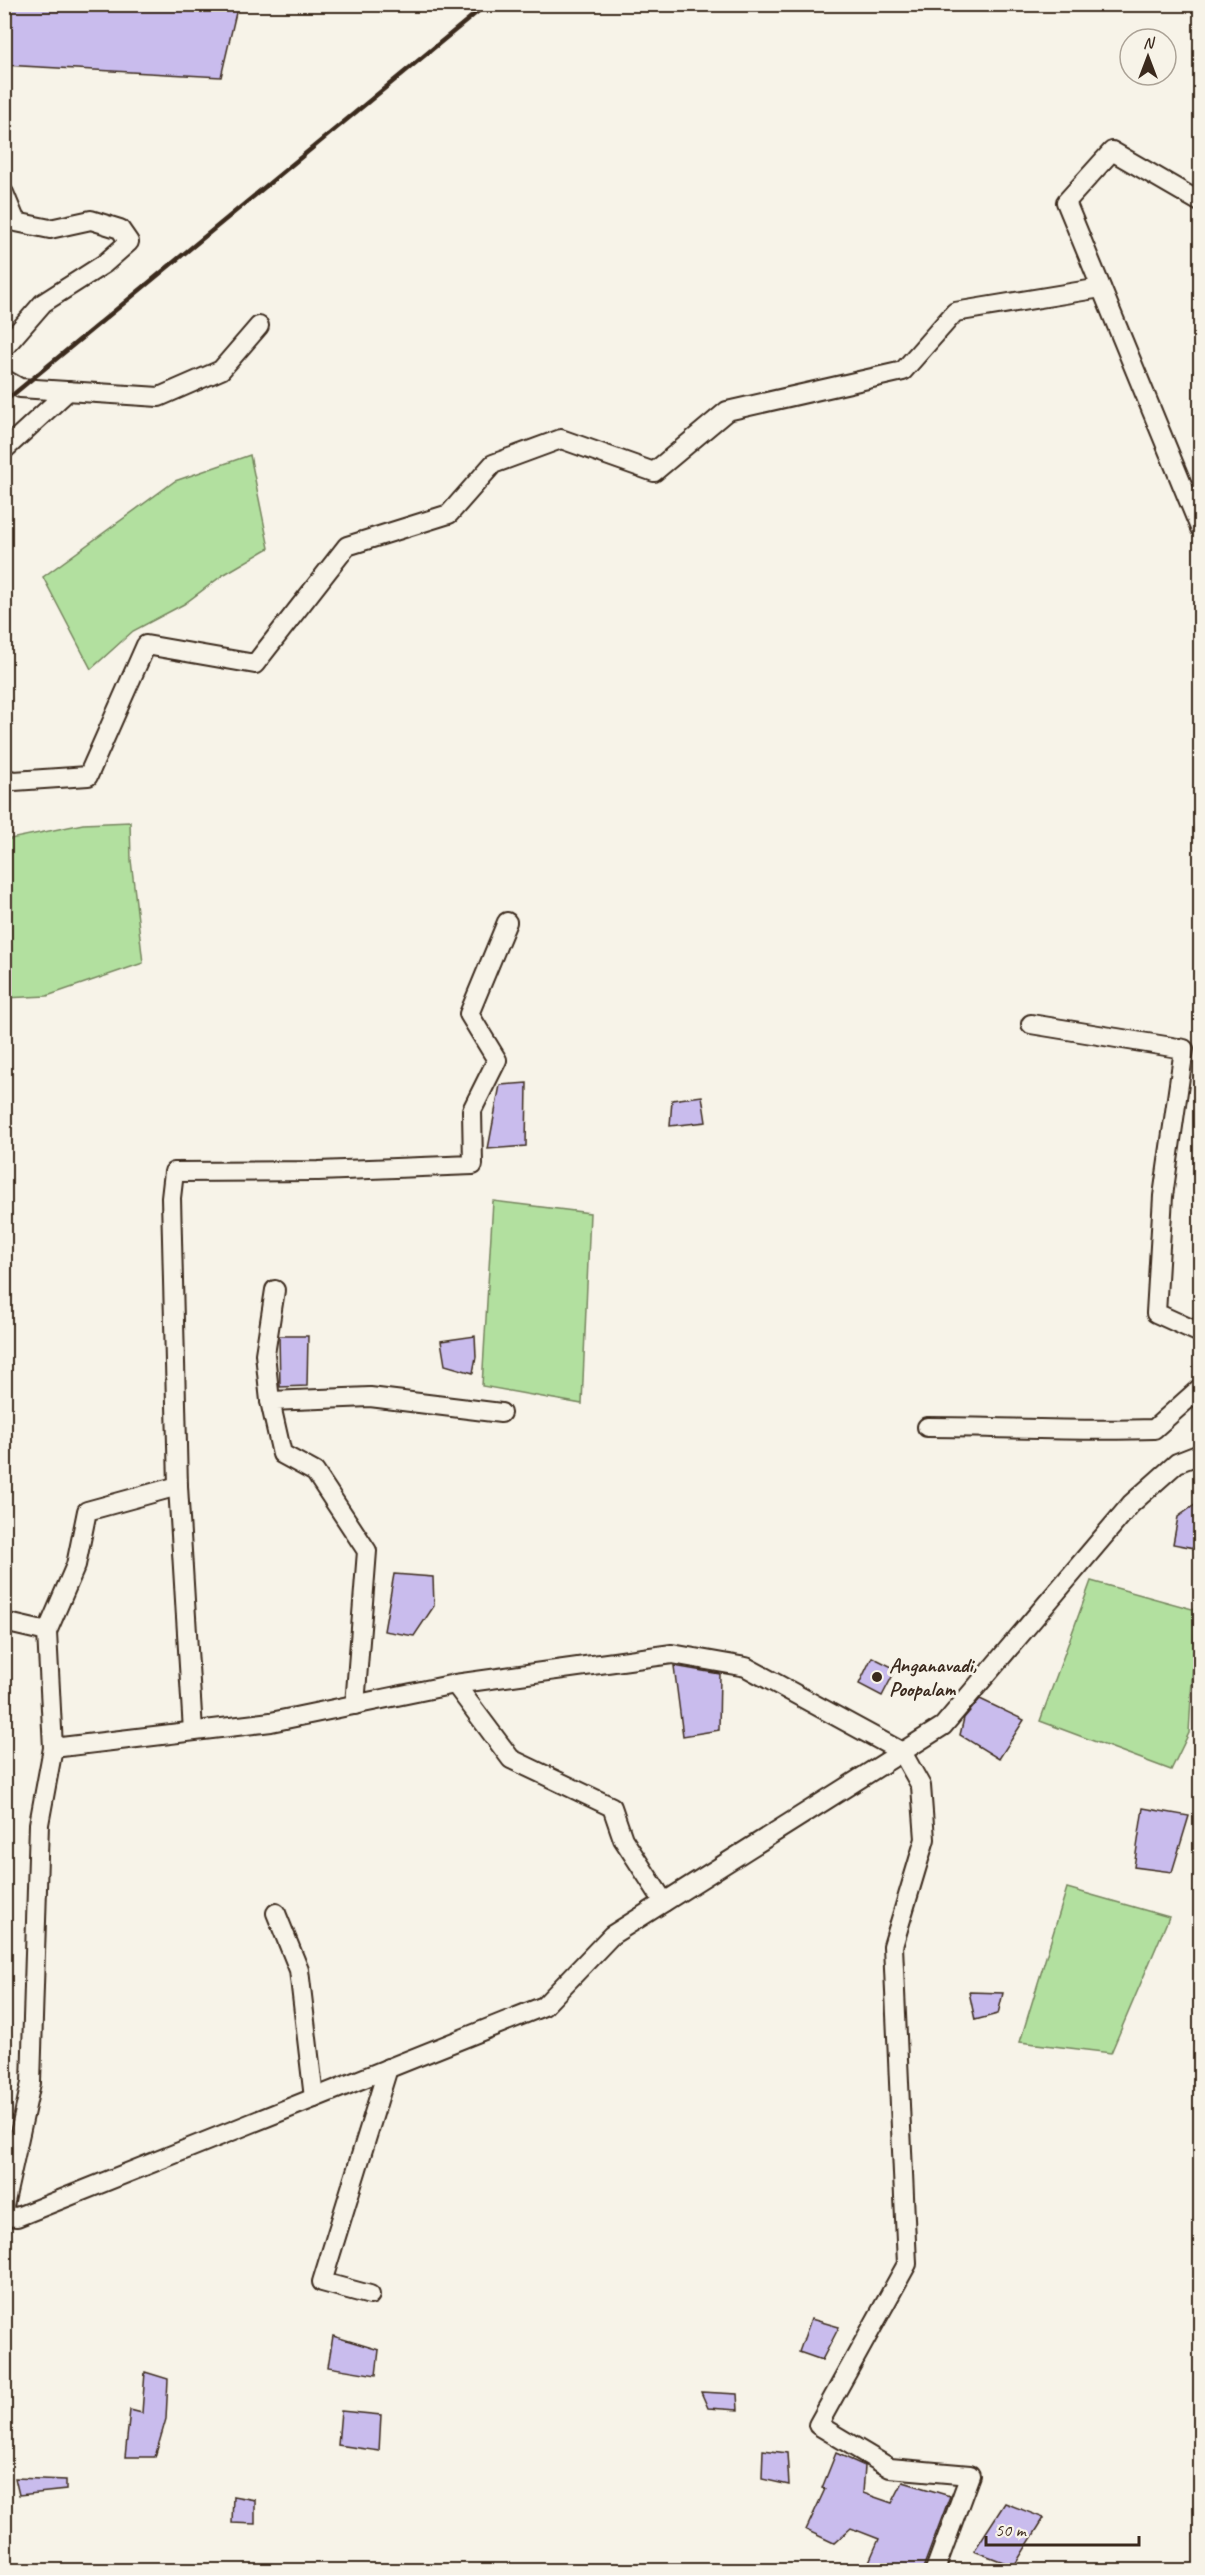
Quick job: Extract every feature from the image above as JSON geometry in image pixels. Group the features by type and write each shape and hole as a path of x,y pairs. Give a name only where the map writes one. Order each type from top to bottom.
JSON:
{"street":[{"path":"1200,202 1112,151 1066,202 1200,528"},
{"path":"4,193 16,222 50,229 90,220 120,229 129,242 104,264 43,303 4,348"},
{"path":"4,778 14,780 88,776 146,645 255,663 347,546 449,514 493,464 561,439 654,472 727,411 903,372 955,312 1101,288"},
{"path":"4,379 21,388 159,397 221,370 259,326"},
{"path":"4,450 68,391"},
{"path":"193,1731 178,1486 171,1198 174,1172 318,1171 472,1165 472,1110 497,1060 469,1014 507,922"},
{"path":"1031,1024 1184,1049 1163,1196 1156,1313 1200,1333"},
{"path":"276,1290 265,1354 270,1401 282,1454 315,1472 367,1551 355,1705"},
{"path":"927,1427 1008,1427 1092,1431 1154,1429 1200,1388"},
{"path":"270,1401 370,1397 501,1413"},
{"path":"4,2216 17,2217 544,2006 612,1935 943,1726 1131,1504 1177,1463 1200,1454"},
{"path":"4,2206 31,2083 39,1824 53,1748 47,1632 76,1565 87,1511 178,1486"},
{"path":"4,1622 47,1632"},
{"path":"53,1748 271,1722 455,1684 672,1654 746,1667 902,1752 921,1786 925,1839 893,1946 907,2264 818,2425 890,2468 970,2475 935,2571"},
{"path":"455,1684 511,1759 612,1807 623,1839 664,1902"},
{"path":"276,1913 299,1970 314,2098"},
{"path":"370,2295 322,2282 388,2068"}],"green space":[{"path":"250,455 269,548 223,575 184,604 133,631 91,669 43,577 175,481"},
{"path":"130,822 131,860 143,963 47,996 5,998 5,840 83,824"},
{"path":"493,1201 590,1213 582,1404 482,1386"},
{"path":"1091,1581 1196,1610 1189,1733 1171,1770 1040,1721"},
{"path":"1067,1888 1169,1917 1111,2053 1020,2042"}],"building":[{"path":"4,4 238,4 221,77 4,65"},
{"path":"527,1083 526,1146 488,1149 500,1085"},
{"path":"702,1096 706,1122 670,1126 672,1100"},
{"path":"279,1336 308,1336 307,1386 280,1387"},
{"path":"475,1336 476,1357 473,1373 445,1365 441,1341"},
{"path":"1200,1501 1200,1549 1173,1544 1178,1517"},
{"path":"394,1574 433,1577 434,1606 414,1636 384,1631"},
{"name":"Anganavadi, Poopalam","path":"872,1657 896,1669 882,1696 859,1684"},
{"path":"674,1666 720,1674 719,1730 683,1736"},
{"path":"980,1699 1024,1720 999,1759 960,1735 964,1718"},
{"path":"1143,1808 1189,1816 1172,1872 1134,1867"},
{"path":"969,1992 1003,1993 998,2014 975,2020"},
{"path":"811,2319 839,2327 822,2360 799,2352"},
{"path":"333,2336 379,2350 376,2375 328,2367"},
{"path":"145,2372 168,2379 166,2419 155,2457 125,2457 130,2410 142,2413"},
{"path":"701,2392 737,2394 738,2410 708,2408"},
{"path":"341,2411 381,2415 379,2451 338,2445"},
{"path":"763,2450 787,2453 789,2485 762,2479"},
{"path":"836,2453 865,2466 863,2493 892,2503 903,2482 950,2496 922,2571 865,2571 879,2539 851,2528 834,2543 806,2530 825,2489 822,2488"},
{"path":"15,2478 66,2480 66,2490 19,2495"},
{"path":"233,2496 255,2500 255,2524 232,2523"},
{"path":"1005,2503 1044,2518 1014,2566 974,2551"}],"railway":[{"path":"4,402 487,4"}],"place":[{"name":"Anganavadi, Poopalam","path":"877,1677"}]}
